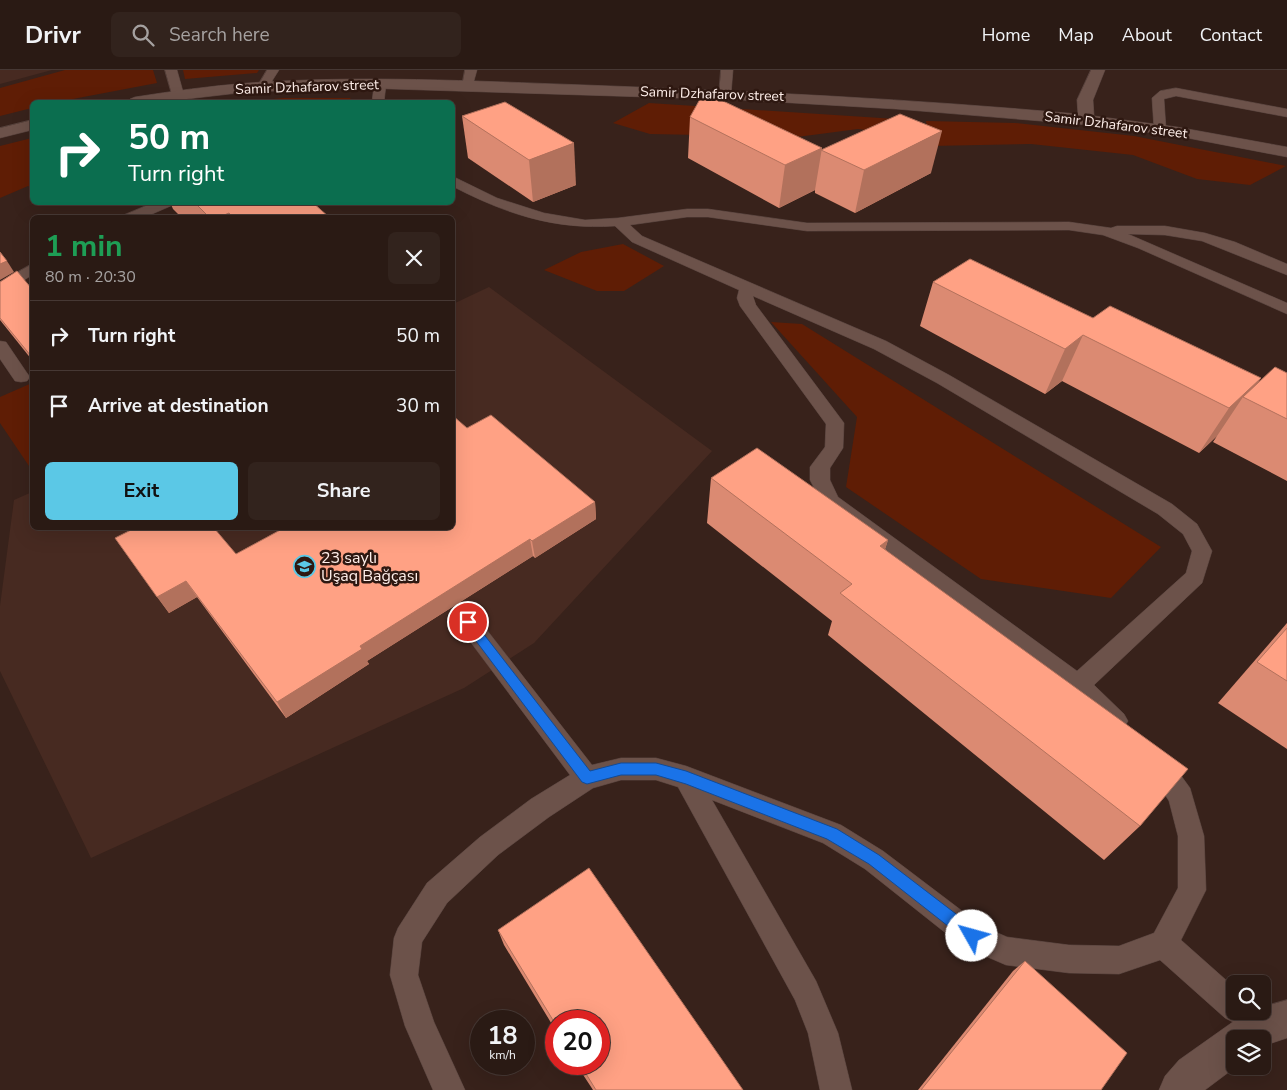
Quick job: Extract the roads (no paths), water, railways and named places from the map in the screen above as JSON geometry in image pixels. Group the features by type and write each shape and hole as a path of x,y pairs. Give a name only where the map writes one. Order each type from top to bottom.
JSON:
{"street":[{"path":"1087,121 1085,100 1098,70"},
{"name":"Samir Dzhafarov street","path":"147,100 178,95 263,87 380,85 725,94 850,100 1087,121 1160,129 1287,152"},
{"path":"0,133 30,126"},
{"path":"1179,1090 1193,1074 1249,1025"}],"lane":[{"path":"171,70 178,95"},
{"path":"263,87 273,70"},
{"path":"468,86 471,70"},
{"path":"725,94 727,70"},
{"path":"378,100 380,85"},
{"path":"1160,129 1158,98 1164,94 1176,92 1287,113"},
{"path":"455,182 492,201 542,217 586,224 687,213 735,216 781,224 836,228 1069,226 1106,230 1156,230 1194,235 1220,242 1287,270"},
{"path":"135,213 159,205"},
{"path":"618,222 637,239 880,344 943,378 1164,509 1190,529 1202,551 1195,577 1078,685"},
{"path":"1106,230 1144,244 1287,309"},
{"path":"0,289 30,270"},
{"path":"449,1090 420,1026 404,975 408,938 437,892 489,846 540,808 587,778 621,769 656,769 686,778 832,834 874,860 972,936 1006,950 1069,959 1119,960 1164,944 1192,890 1192,836 1181,796 1138,741 1078,685 832,502 820,480 820,467 834,448 835,422 748,306 745,298 747,288"},
{"path":"0,346 21,377"},
{"path":"468,622 587,778"},
{"path":"686,778 806,991 823,1033 836,1090"},
{"path":"1164,944 1249,1025"}],"place":[{"name":"23 saylı Uşaq Bağçası","path":"305,567"}]}
